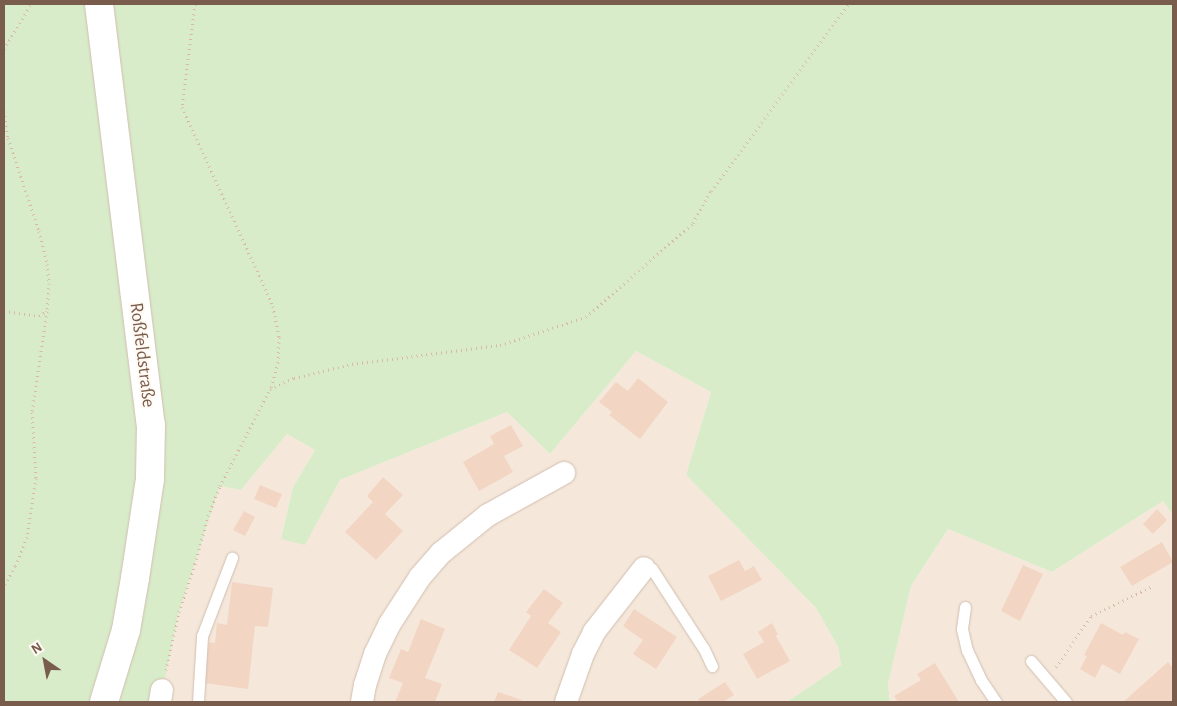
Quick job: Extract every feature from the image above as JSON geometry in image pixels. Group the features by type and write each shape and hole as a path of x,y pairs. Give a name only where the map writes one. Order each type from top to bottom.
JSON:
{"main road":[{"name":"Roßfeldstraße","path":"98,4 151,425 150,479 135,578 126,630 104,702"}],"street":[{"path":"362,702 374,654 402,603 420,577 441,553 488,515 564,473"},
{"path":"566,702 583,654 594,632 644,568"}],"lane":[{"path":"198,702 202,636 232,558"},
{"path":"644,568 652,569 704,649 712,666"},
{"path":"964,607 962,629 967,650 981,680 996,702"},
{"path":"1032,660 1066,702"}],"path":[{"path":"4,49 31,4"},
{"path":"161,696 179,612 196,564 208,516 220,486 270,389 278,362 279,337 273,306 182,108 195,4"},
{"path":"270,389 294,378 352,364 500,345 586,317 693,223 711,191 849,4"},
{"path":"4,112 8,138 39,231 47,264 49,284 47,311 32,412 36,478 27,537 4,587"},
{"path":"4,311 39,316 47,311"},
{"path":"1048,680 1091,616 1153,586"}],"shaded area":[{"path":"636,351 711,392 686,475 816,608 838,647 841,665 787,702 160,702 179,612 220,486 241,490 287,434 315,450 293,487 281,539 305,544 340,480 507,412 550,454"},
{"path":"1163,501 1173,515 1173,702 890,702 888,684 911,586 948,529 1052,572"}],"green space":[{"path":"4,4 1173,4 1173,515 1163,501 1052,572 948,529 911,586 888,684 890,702 787,702 841,665 838,647 816,608 686,475 711,392 636,351 550,454 507,412 340,480 305,545 281,539 293,487 315,450 287,434 241,490 220,486 179,612 160,702 4,702"}],"building":[{"path":"638,378 668,402 640,439 609,415 612,412 599,402 616,382 628,391"},
{"path":"511,425 523,446 504,456 513,472 479,491 463,462 494,444 490,436"},
{"path":"383,477 403,495 385,514 403,531 376,560 345,532 373,502 367,496"},
{"path":"260,485 282,494 276,508 254,499"},
{"path":"1157,509 1167,520 1153,534 1143,524"},
{"path":"244,511 255,517 245,536 233,530"},
{"path":"1162,542 1173,562 1132,586 1120,567"},
{"path":"739,560 745,571 754,566 762,580 721,601 708,576"},
{"path":"1023,565 1043,574 1020,621 1001,611"},
{"path":"232,582 273,588 268,627 255,626 248,689 204,683 209,642 215,643 217,623 227,625"},
{"path":"544,589 563,603 548,623 561,632 537,668 509,650 531,616 526,612"},
{"path":"634,609 677,637 656,669 633,654 643,640 623,626"},
{"path":"421,619 445,629 425,678 442,684 435,702 395,702 403,683 389,678 401,649 408,652"},
{"path":"772,623 778,634 776,636 790,661 757,679 743,654 764,642 758,632"},
{"path":"1101,623 1123,635 1125,632 1139,639 1120,674 1102,664 1095,678 1080,669 1087,656 1084,655"},
{"path":"1168,662 1173,668 1173,702 1123,702"},
{"path":"935,663 959,702 898,702 894,696 921,680 917,674"},
{"path":"725,682 734,695 723,702 700,702 698,699"},
{"path":"498,692 522,700 521,702 494,702"}]}
